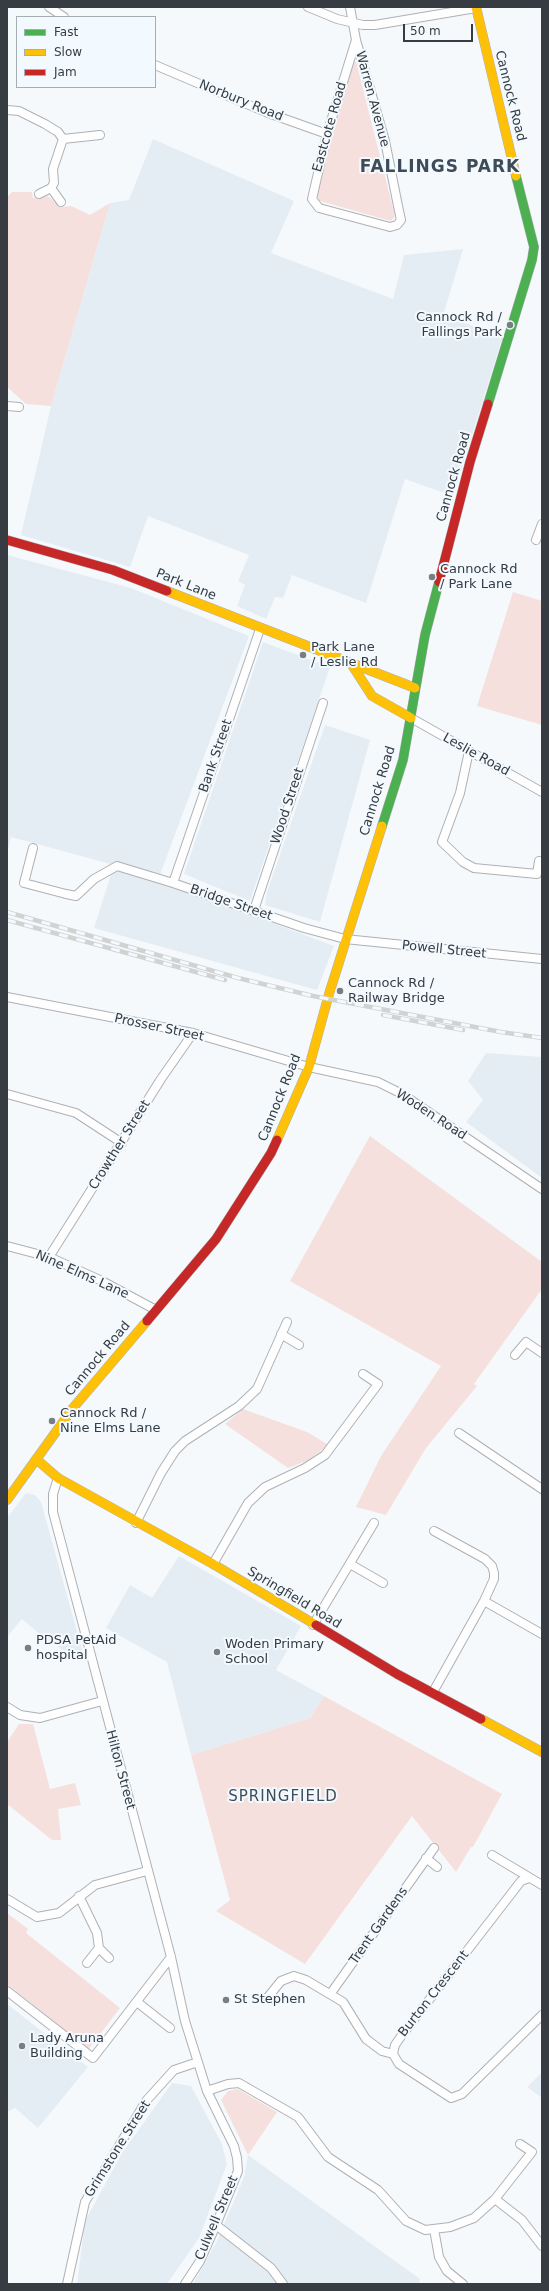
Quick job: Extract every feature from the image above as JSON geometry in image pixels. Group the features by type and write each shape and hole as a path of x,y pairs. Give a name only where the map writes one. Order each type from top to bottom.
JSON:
{"main road":[{"name":"Cannock Road","path":"7,1500 74,1408 216,1239 245,1196 271,1153 309,1067 345,939 402,760 411,718 425,635 470,462 538,245 529,232 476,7"},
{"name":"Park Lane","path":"7,540 113,570 352,665 415,688"},
{"path":"352,665 372,696 411,718"},
{"name":"Springfield Road","path":"36,1459 58,1478 136,1523 213,1564 397,1674 433,1692 542,1752"}],"street":[{"path":"50,7 63,16"},
{"path":"308,7 337,19 353,23 375,25 476,7"},
{"name":"Warren Avenue","path":"312,192 312,199 319,208 390,228 397,225 400,220 385,141 356,40 350,7"},
{"name":"Eastcote Road","path":"312,192 327,134 356,40"},
{"name":"Norbury Road","path":"156,65 268,113 327,134"},
{"path":"7,110 19,111 45,124 58,132 63,139"},
{"path":"63,139 100,135"},
{"path":"39,194 51,188 54,183 53,169 63,139"},
{"path":"51,188 61,202"},
{"path":"7,406 19,407"},
{"path":"536,540 542,524"},
{"name":"Bank Street","path":"173,883 260,628"},
{"name":"Wood Street","path":"254,910 323,703"},
{"name":"Leslie Road","path":"411,718 542,792"},
{"path":"469,751 460,793 442,842 463,862 474,868 537,874 539,861"},
{"name":"Bridge Street","path":"33,848 24,883 76,896 94,879 117,866 173,883 304,928 345,939"},
{"name":"Powell Street","path":"345,939 542,959"},
{"name":"Prosser Street","path":"7,997 193,1034 309,1067"},
{"name":"Crowther Street","path":"49,1257 161,1079 193,1034"},
{"name":"Woden Road","path":"309,1067 378,1082 402,1094 542,1189"},
{"path":"7,1094 76,1113 122,1143"},
{"name":"Nine Elms Lane","path":"7,1246 49,1257 102,1281 156,1310"},
{"path":"136,1523 161,1473 175,1451 184,1441 238,1406 257,1389 287,1322"},
{"path":"281,1334 299,1345"},
{"path":"515,1355 526,1342 542,1352"},
{"path":"213,1564 248,1503 265,1487 305,1468 325,1455 378,1384 363,1374"},
{"path":"459,1433 542,1490"},
{"name":"Hilton Street","path":"58,1478 53,1494 53,1512 102,1702 171,1957 185,2021 198,2062"},
{"path":"313,1625 374,1523"},
{"path":"433,1692 484,1601 494,1580 492,1566 485,1559 434,1532"},
{"path":"350,1564 383,1583"},
{"path":"484,1601 542,1634"},
{"path":"7,1707 20,1715 40,1718 102,1702"},
{"name":"Trent Gardens","path":"331,1993 434,1848"},
{"path":"492,1856 542,1885"},
{"path":"426,1858 437,1867"},
{"path":"7,1899 37,1917 59,1913 95,1885 147,1871"},
{"name":"Burton Crescent","path":"529,1878 521,1881 402,2034 395,2045 393,2054 398,2064 451,2098 462,2094 542,2015"},
{"path":"79,1896 97,1932 99,1948 109,1958"},
{"path":"87,1962 99,1948"},
{"path":"7,1991 93,2058 171,1957"},
{"path":"268,1997 281,1980 294,1976 331,1993 342,2002 366,2039 382,2051 393,2054"},
{"path":"137,2002 170,2028"},
{"name":"Culwell Street","path":"185,2284 200,2261 238,2171 234,2146 207,2091 198,2062"},
{"name":"Grimstone Street","path":"67,2284 85,2202 146,2101 174,2070 198,2062"},
{"path":"207,2091 228,2084 239,2083 256,2091 298,2118 328,2157 378,2190 406,2221 425,2230 450,2227 474,2218 495,2199 532,2152 520,2144"},
{"path":"495,2199 522,2220 542,2246"},
{"path":"216,2225 270,2268 283,2284"},
{"path":"434,2229 438,2257 447,2271 463,2284"}],"shaded area":[{"path":"356,61 395,216 391,221 320,201 317,197 316,191 352,63"},
{"path":"153,139 294,201 271,253 393,299 404,255 463,249 443,316 503,336 453,496 405,479 366,603 292,575 283,598 275,597 266,619 237,606 245,585 238,581 249,555 148,516 130,567 21,535 51,406 110,203 129,200"},
{"path":"12,192 32,192 33,198 48,196 60,207 71,206 90,215 110,203 51,406 26,404 7,387 7,197"},
{"path":"7,555 131,588 249,636 158,880 334,946 317,990 94,928 114,865 11,837 7,855"},
{"path":"513,592 542,601 542,725 477,706"},
{"path":"263,642 330,667 250,901 184,874"},
{"path":"325,725 370,740 320,922 265,905 267,892"},
{"path":"486,1053 542,1057 542,1178 466,1122 483,1100 468,1081"},
{"path":"370,1136 542,1262 542,1289 474,1384 477,1386 426,1448 386,1515 356,1507 381,1456 441,1366 290,1281"},
{"path":"243,1409 307,1432 327,1444 327,1446 307,1461 288,1468 225,1424"},
{"path":"26,1493 35,1495 41,1502 83,1653 72,1656 42,1636 22,1619 7,1637 7,1518"},
{"name":"Woden Primary School","path":"179,1556 301,1626 276,1670 324,1696 310,1718 191,1755 167,1662 106,1628 130,1585 152,1598"},
{"path":"324,1696 502,1794 473,1847 471,1847 456,1872 412,1816 305,1964 216,1911 230,1900 191,1755 310,1718"},
{"path":"19,1724 33,1724 50,1789 75,1783 81,1805 58,1809 61,1840 52,1840 7,1804 7,1742"},
{"path":"7,1913 28,1929 26,1933 120,2008 89,2049 7,1984"},
{"path":"7,2004 88,2067 38,2128 15,2108 7,2112"},
{"path":"542,2072 542,2098 527,2087"},
{"path":"172,2083 191,2086 222,2144 227,2164 199,2238 167,2284 77,2284 85,2221 122,2153"},
{"path":"238,2089 277,2112 248,2155 221,2100 228,2091"},
{"path":"248,2155 420,2279 419,2284 193,2284 217,2241 244,2177"}],"railway":[{"path":"7,912 238,978 313,996 501,1032 542,1038"},
{"path":"7,920 225,980"},
{"path":"383,1015 463,1030"}],"traffic: fast":[{"path":"488,404 532,260 534,247 516,176"},
{"path":"382,826 403,760 425,635 439,582"}],"traffic: slow":[{"path":"476,7 516,176"},
{"path":"167,591 415,688"},
{"path":"352,665 372,696 411,718"},
{"path":"277,1140 309,1067 329,994 382,826"},
{"path":"7,1500 73,1408 147,1321"},
{"path":"36,1459 58,1478 213,1564 316,1625"},
{"path":"481,1719 542,1752"}],"traffic: jam":[{"path":"439,582 470,462 488,404"},
{"path":"7,540 113,570 167,591"},
{"path":"147,1321 216,1239 271,1153 277,1140"},
{"path":"316,1625 397,1674 481,1719"}],"place":[{"name":"Cannock Rd / Fallings Park","path":"510,325"},
{"name":"Cannock Rd / Park Lane","path":"432,577"},
{"name":"Park Lane / Leslie Rd","path":"303,655"},
{"name":"Cannock Rd / Railway Bridge","path":"340,991"},
{"name":"Cannock Rd / Nine Elms Lane","path":"52,1421"},
{"name":"PDSA PetAid hospital","path":"28,1648"},
{"name":"Woden Primary School","path":"217,1652"},
{"name":"St Stephen","path":"226,2000"},
{"name":"Lady Aruna Building","path":"22,2046"}],"district":[{"name":"FALLINGS PARK","path":"440,168"},
{"name":"SPRINGFIELD","path":"283,1797"}]}
